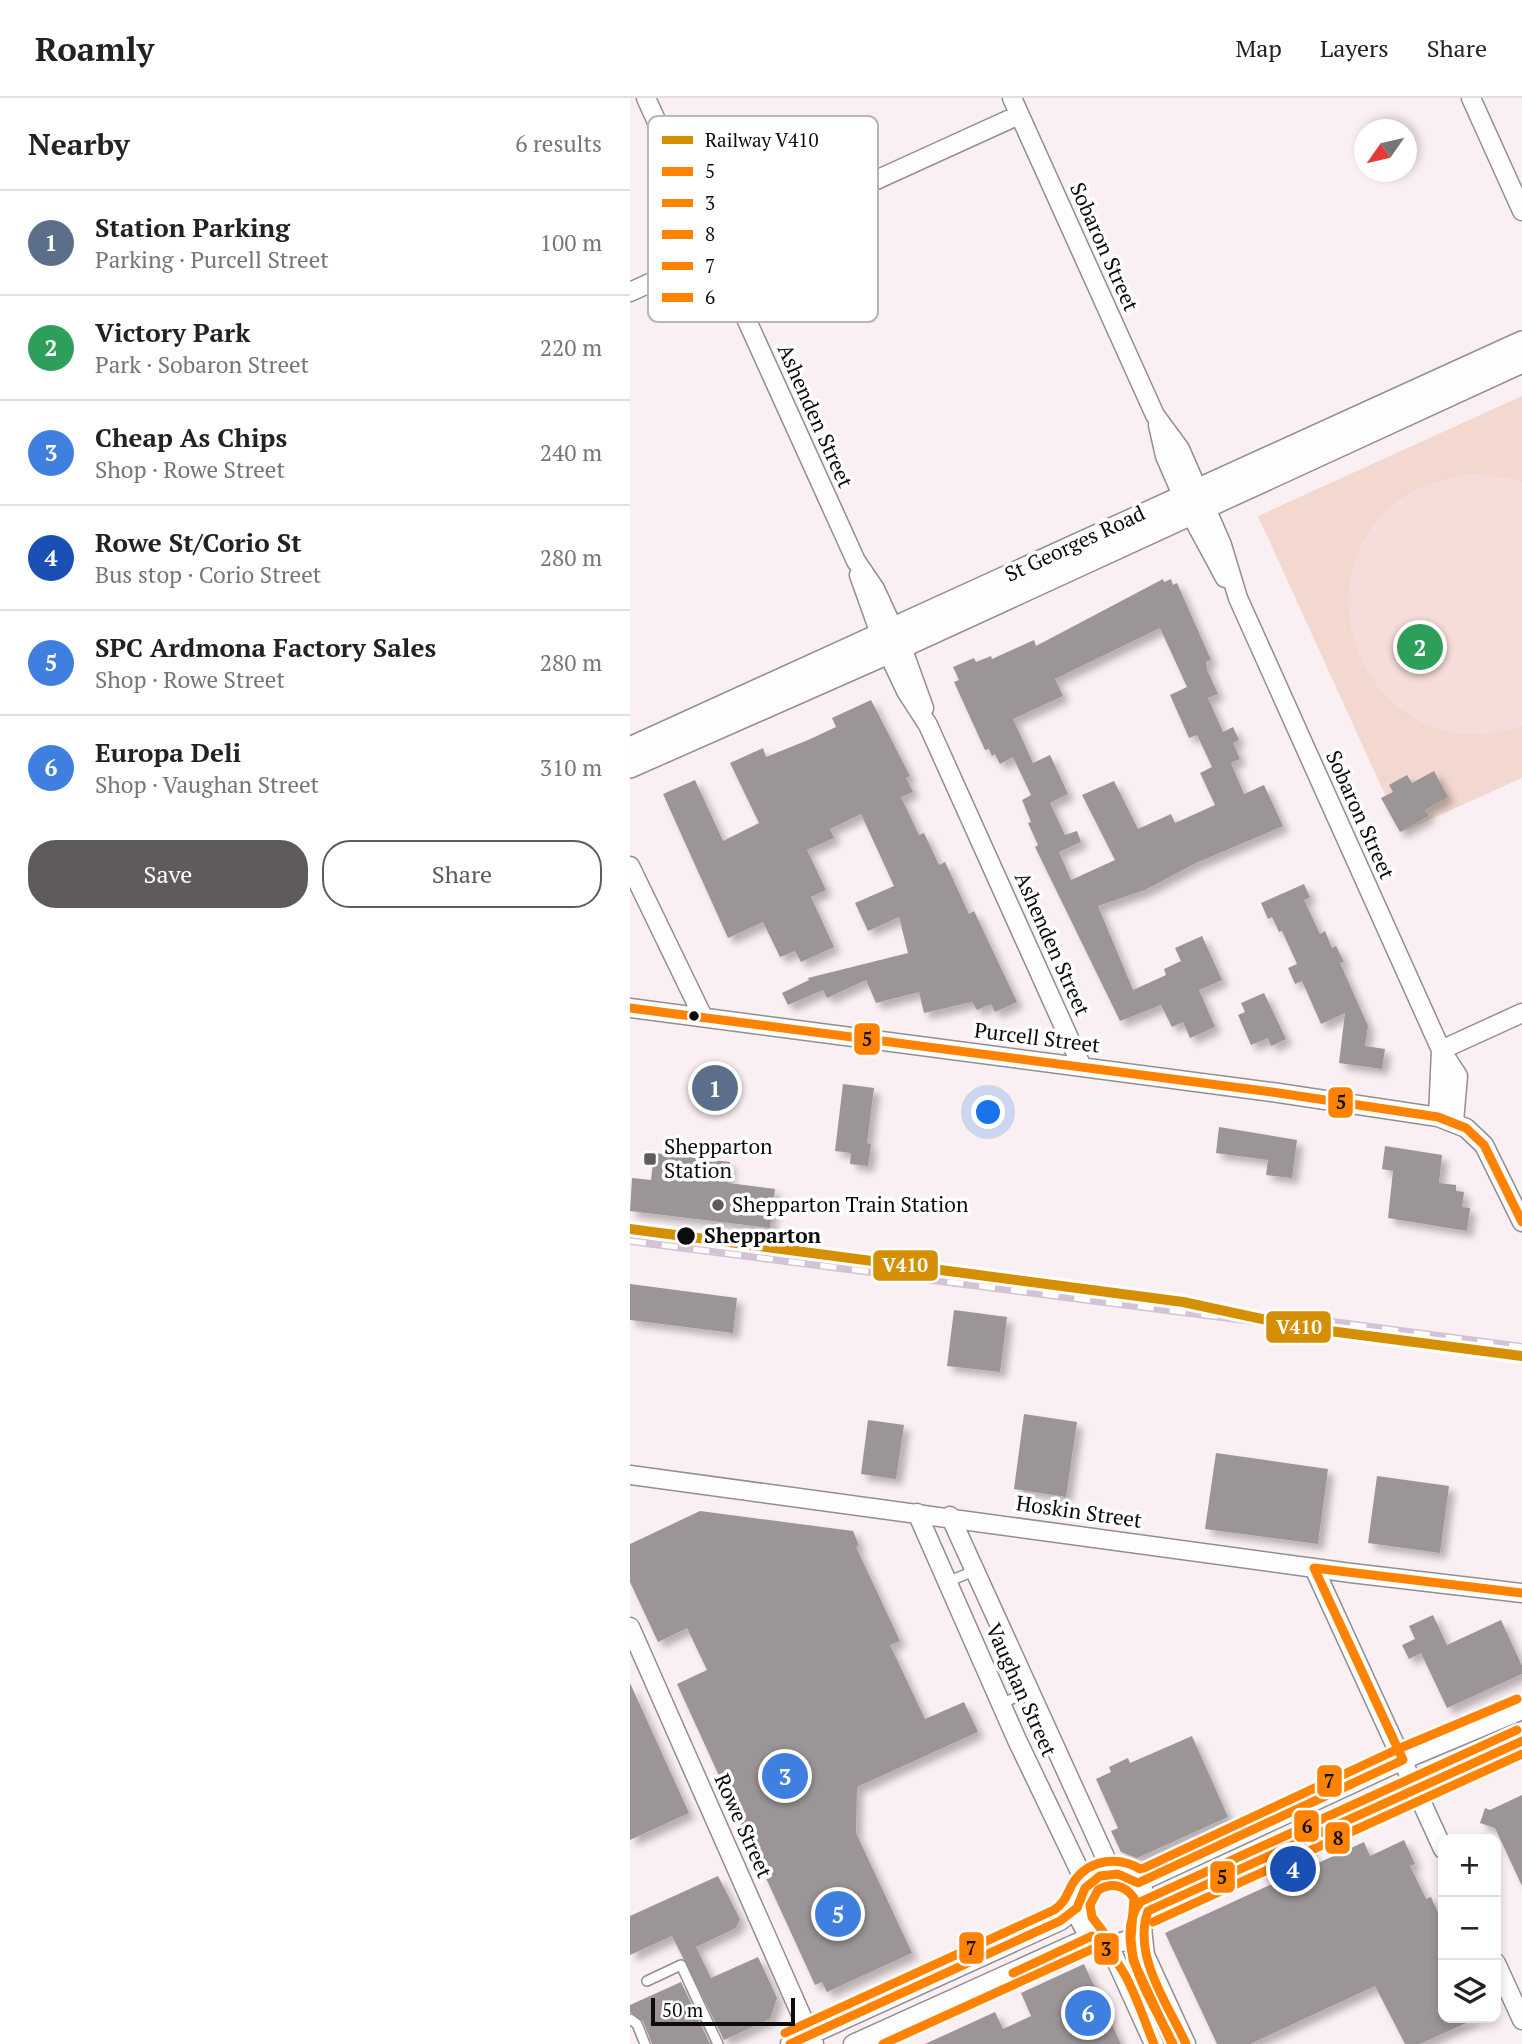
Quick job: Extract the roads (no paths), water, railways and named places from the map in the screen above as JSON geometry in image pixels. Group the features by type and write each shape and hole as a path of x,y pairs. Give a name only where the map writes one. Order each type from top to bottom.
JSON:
{"street":[{"name":"Ashenden Street","path":"646,98 654,116"},
{"name":"Sobaron Street","path":"1012,98 1155,415 1180,449 1189,491"},
{"path":"1471,98 1522,211"},
{"path":"878,179 1019,115"},
{"path":"630,292 648,284"},
{"name":"Ashenden Street","path":"748,322 856,561 875,589 891,641 918,684 928,725 1082,1067"},
{"name":"St Georges Road","path":"1113,538 1198,512 1283,461 1509,358"},
{"name":"St Georges Road","path":"630,767 691,731 1113,538 1189,491 1283,461"},
{"path":"1189,491 1198,512"},
{"name":"Sobaron Street","path":"1198,512 1222,545 1238,598 1441,1050 1458,1076 1446,1119"},
{"name":"St Georges Road","path":"630,748 691,731"},
{"path":"630,856 633,870 703,1017"},
{"name":"Purcell Street","path":"630,1008 1082,1067 1446,1119"},
{"path":"1441,1050 1522,1013"},
{"path":"1446,1119 1475,1135 1484,1145 1522,1222"},
{"name":"Hoskin Street","path":"630,1475 950,1516 1314,1568 1522,1593"},
{"name":"Vaughan Street","path":"917,1513 1001,1704 1086,1884"},
{"name":"Vaughan Street","path":"950,1516 1107,1861 1115,1872"},
{"path":"1314,1568 1438,1838"},
{"name":"Rowe Street","path":"630,1627 812,2039"},
{"path":"1138,1884 1403,1760 1522,1710"},
{"path":"853,2044 1097,1939 1120,1942 1145,1919 1522,1741"},
{"path":"1154,2044 1114,1956 1079,1919 1077,1908 1086,1884 1104,1873 1115,1872 1138,1884 1144,1892 1145,1955 1186,2044"},
{"path":"790,2044 812,2039 1059,1921 1077,1908"},
{"path":"1501,1974 1522,2020"}],"lane":[{"path":"947,1582 974,1571"},
{"path":"1001,1704 1029,1691"},
{"path":"647,1981 681,1965 718,2044"},
{"path":"630,2020 637,2024 645,2044"}],"railway":[{"path":"630,1241 1299,1327"},
{"path":"1287,1316 1522,1347"}],"rail line":[{"name":"V410","path":"630,1229 1183,1302 1299,1327 1522,1356"}],"place":[{"name":"Victory Park","path":"1420,647"},
{"name":"Station Parking","path":"715,1088"},
{"name":"Shepparton Station","path":"650,1159"},
{"name":"Shepparton Train Station","path":"718,1205"},
{"name":"Shepparton","path":"686,1236"},
{"name":"Cheap As Chips","path":"785,1776"},
{"name":"Rowe St/Corio St","path":"1293,1869"},
{"name":"SPC Ardmona Factory Sales","path":"838,1914"},
{"name":"Europa Deli","path":"1088,2013"}]}
